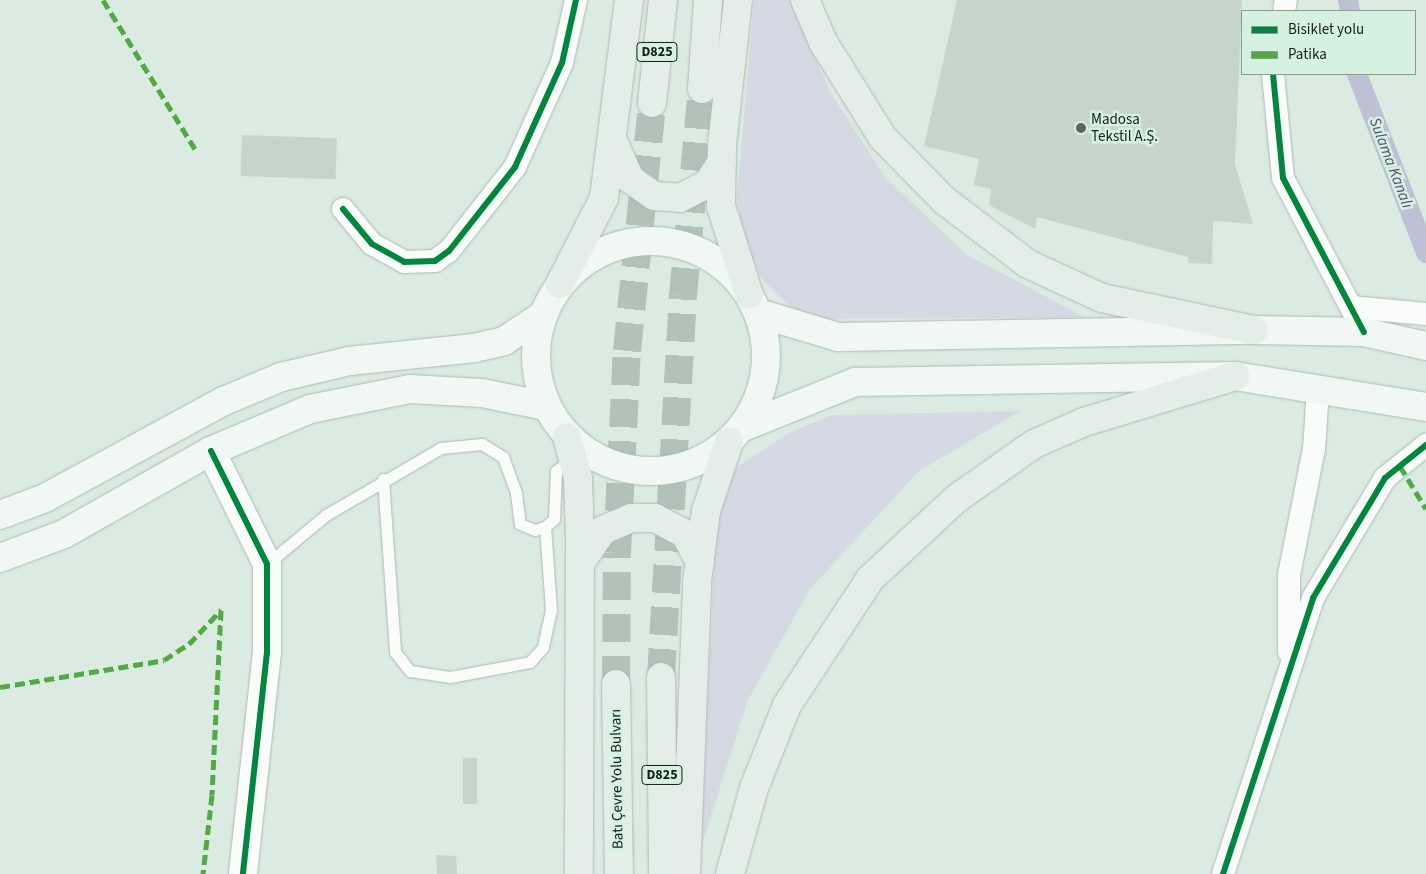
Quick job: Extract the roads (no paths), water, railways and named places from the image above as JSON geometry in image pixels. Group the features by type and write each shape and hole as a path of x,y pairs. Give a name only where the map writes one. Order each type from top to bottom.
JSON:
{"highway":[{"path":"560,284 604,198 614,141 629,0"},
{"name":"D825","path":"652,103 663,0"},
{"path":"702,90 708,0"},
{"path":"738,0 722,162 721,206 754,304"},
{"path":"806,0 824,42 883,138 946,201 1028,264 1102,298 1254,330"},
{"path":"614,141 630,179 654,196 680,198 707,184 722,162"},
{"path":"730,874 754,788 787,705 870,579 956,499 1034,444 1084,422 1235,376"},
{"path":"686,874 700,562 706,511 736,435"},
{"path":"570,447 578,478 580,563 579,874"},
{"path":"580,563 603,530 631,518 654,518 685,534 700,562"},
{"name":"D825","path":"661,676 663,874"},
{"name":"Batı Çevre Yolu Bulvarı","path":"616,684 619,874"}],"main road":[{"path":"736,435 758,401 766,372 766,342 754,304 718,262 694,248 658,240 621,244 596,255 560,284 542,316 535,346 537,377 546,406 570,447 595,459 629,471 665,472 699,462 736,435 854,382 1235,376 1426,408"},
{"path":"754,304 838,337 1254,330 1364,332 1426,346"},
{"path":"0,515 45,498 224,401 282,378 349,361 474,348 504,341 542,316"},
{"path":"0,558 64,534 211,451 310,409 410,389 482,393 546,406"}],"street":[{"path":"343,209 372,244 404,262 435,260 449,252 515,167 562,63 576,0"},
{"path":"1273,75 1283,178 1364,332"},
{"path":"1351,307 1426,314"},
{"path":"1288,673 1289,574 1314,449 1318,390"},
{"path":"1223,874 1313,598 1385,478 1426,445"},
{"path":"211,451 267,564 267,652 243,874"}],"lane":[{"path":"267,564 326,515 383,479 441,448 482,444 503,457 516,493 520,524 535,530 546,527 554,519 556,471 570,447"},
{"path":"383,479 395,652 410,671 450,677 530,662 543,647 551,610 546,527"}],"waterway":[{"name":"Sulama Kanalı","path":"1348,0 1350,10"},
{"name":"Sulama Kanalı","path":"1357,75 1426,253"}],"tunnel":[{"path":"661,677 683,296 702,89"},
{"path":"616,684 617,553 627,351 652,103"}],"place":[{"name":"Madosa Tekstil A.Ş.","path":"1081,128"}]}
